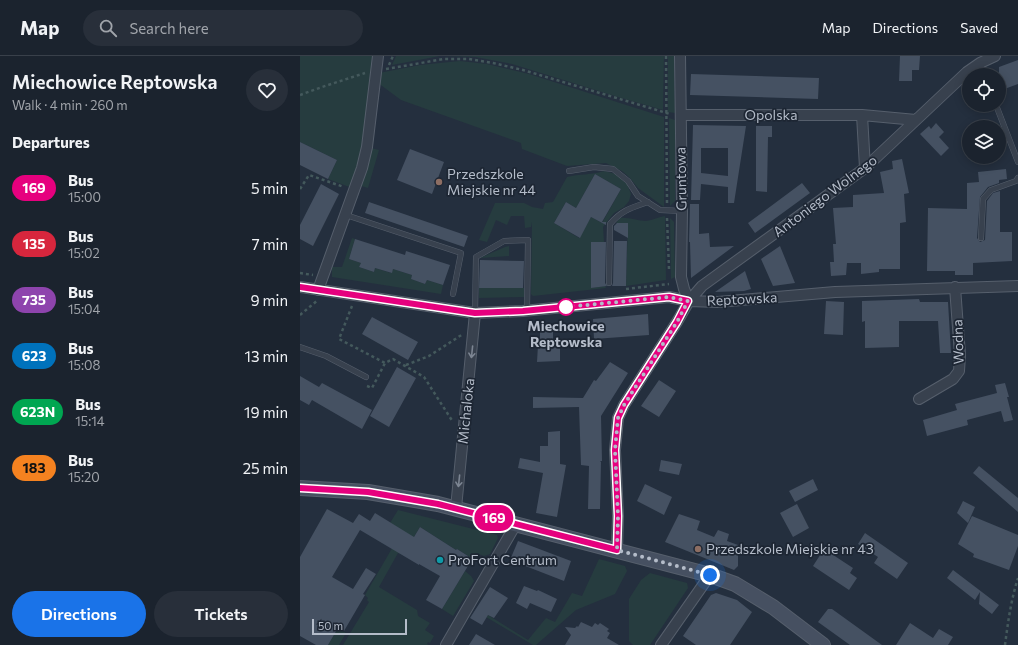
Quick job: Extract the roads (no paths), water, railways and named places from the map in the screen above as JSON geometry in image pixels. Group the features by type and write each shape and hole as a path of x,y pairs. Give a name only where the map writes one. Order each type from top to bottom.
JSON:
{"street":[{"path":"318,290 362,168 367,147 378,56"},
{"name":"Gruntowa","path":"680,56 682,211 681,277 688,301"},
{"name":"Antoniego Wolnego","path":"617,550 618,516 615,450 618,418 624,405 677,322 688,301 702,286 865,168 967,72 977,59 995,56"},
{"name":"Opolska","path":"681,115 862,115 916,120"},
{"path":"862,115 865,168"},
{"name":"Reptowska","path":"300,287 356,294 475,313 528,310 669,297 688,301 718,302 835,292 1018,286"},
{"name":"Wodna","path":"919,399 953,379 959,371 960,355 955,288"},
{"name":"Michaloka","path":"456,508 475,313"},
{"path":"300,488 368,492 456,508 710,575 735,584 773,607 823,645"},
{"path":"446,645 516,524"},
{"path":"661,645 710,575"}],"lane":[{"path":"999,112 1018,162"},
{"path":"569,171 594,167 613,169 628,181 638,196 660,210 682,211"},
{"path":"981,238 983,199 991,190 1016,181 1018,178"},
{"path":"609,283 610,224 618,214 632,207 648,202"},
{"path":"346,215 460,253 452,294"},
{"path":"475,313 476,257 504,241 528,240 528,310"},
{"path":"300,347 326,356 366,377"}],"place":[{"name":"Przedszkole Miejskie nr 44","path":"439,182"},
{"name":"Miechowice Reptowska","path":"566,307"},
{"name":"Przedszkole Miejskie nr 43","path":"698,549"},
{"name":"ProFort Centrum","path":"440,560"}]}
